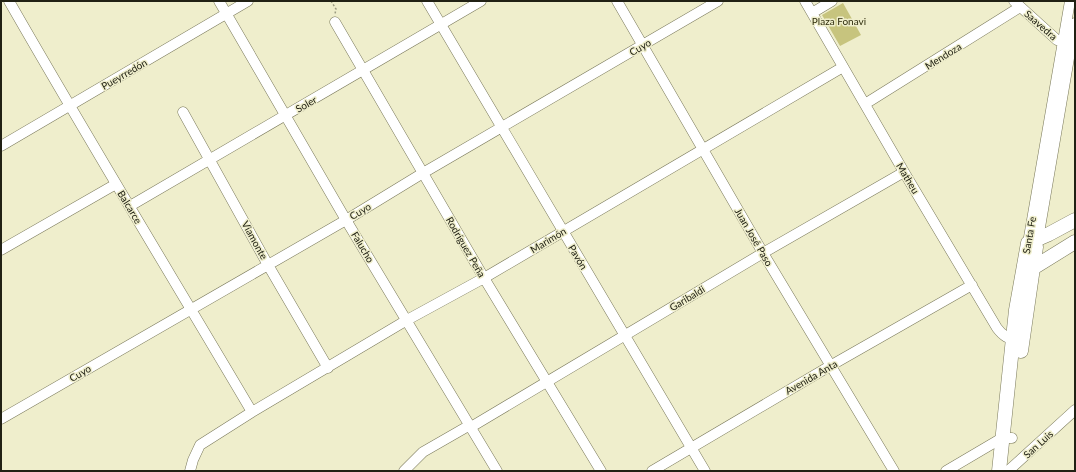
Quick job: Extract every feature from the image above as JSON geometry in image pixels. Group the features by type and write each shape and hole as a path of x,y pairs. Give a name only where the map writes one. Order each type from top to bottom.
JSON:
{"main road":[{"path":"1033,241 1075,220"},
{"name":"Santa Fe","path":"1004,471 1018,340 1033,241"},
{"path":"1028,271 1075,242"}],"street":[{"name":"Balcarce","path":"9,1 69,106 252,412"},
{"name":"Falucho","path":"219,1 346,220 497,471"},
{"name":"Pueyrredón","path":"1,146 248,1"},
{"name":"Pavón","path":"427,1 705,471"},
{"name":"Soler","path":"130,206 481,1"},
{"name":"Juan José Paso","path":"617,1 763,253 894,471"},
{"name":"Cuyo","path":"1,419 346,220 423,173 718,1"},
{"name":"Matheu","path":"805,1 904,172 997,328 1002,335 1018,340"},
{"path":"812,13 832,1"},
{"name":"Santa Fe","path":"1033,241 1066,44 1070,1"},
{"name":"Saavedra","path":"1017,4 1057,40 1066,44"},
{"name":"Mendoza","path":"865,104 1017,4"},
{"name":"Rodríguez Peña","path":"335,22 484,278 601,471"},
{"name":"Santa Fe","path":"1066,44 1075,23"},
{"name":"Marimón","path":"190,471 200,445 252,412 407,320 484,278 843,67"},
{"name":"Viamonte","path":"183,112 268,265 328,368"},
{"name":"Garibaldi","path":"404,471 423,452 471,426 763,253 904,172"},
{"path":"1,250 116,184"},
{"name":"Avenida Anta","path":"652,471 690,447 972,285"},
{"name":"San Luis","path":"1004,471 1075,411"},
{"path":"946,471 1007,438"}],"path":[{"path":"331,1 336,9 335,22"}],"green space":[{"name":"Plaza Fonavi","path":"843,3 861,35 840,46 822,15"}]}
